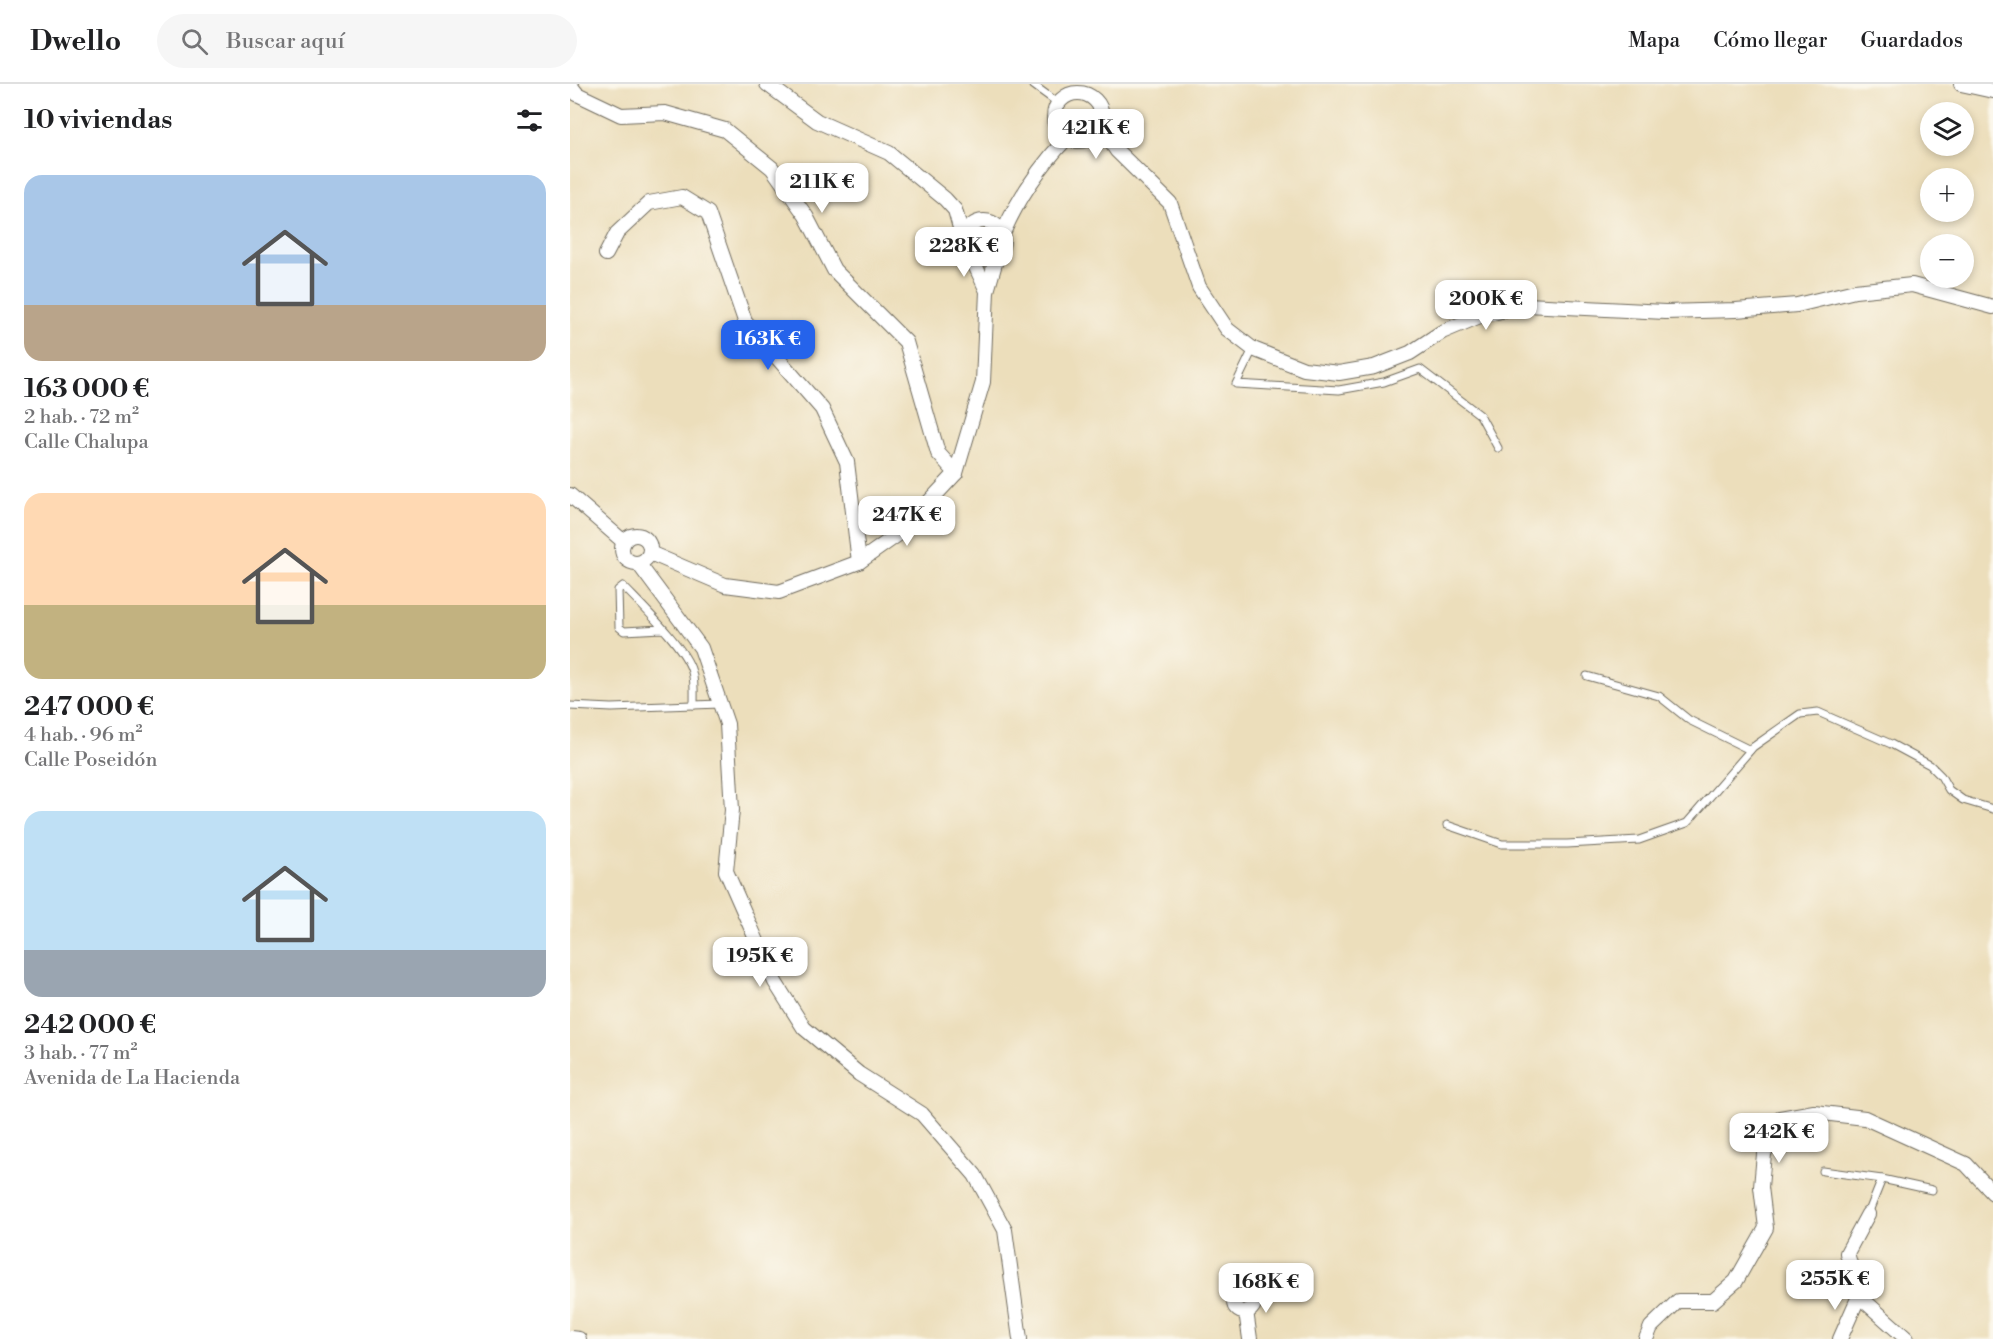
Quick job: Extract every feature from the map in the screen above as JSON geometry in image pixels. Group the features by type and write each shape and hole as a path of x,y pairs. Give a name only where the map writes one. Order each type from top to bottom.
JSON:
{"street":[{"path":"570,84 577,94 621,115 665,113 725,130 772,168 806,216 834,270 906,342 938,453 956,473"},
{"path":"767,84 817,121 889,153 945,199 955,210 967,249 987,291"},
{"path":"1961,84 1993,91"},
{"path":"1070,95 1086,95 1099,105 1102,113 1100,126 1094,135 1079,141 1063,135 1054,117 1058,104 1070,95"},
{"path":"1100,126 1117,151 1170,202 1199,286 1227,329 1253,349 1304,369 1339,373 1374,367 1410,353 1442,332 1480,316 1527,305 1665,312 1736,310 1797,305 1855,291 1912,285 1993,306"},
{"path":"1002,235 1011,214 1063,135"},
{"path":"1087,139 1117,151"},
{"path":"606,254 617,233 649,203 682,197 708,213 746,321 822,409 847,462 859,562"},
{"path":"650,553 725,585 779,592 859,562 900,533 956,473 983,382 987,291 1003,241 999,229 955,210"},
{"path":"967,249 968,230 977,223 1011,214"},
{"path":"967,249 980,259 987,259 998,253"},
{"path":"570,495 624,542"},
{"path":"640,535 648,540 651,547 650,553 646,560 638,563 631,562 624,556 622,547 631,536 640,535"},
{"path":"638,563 701,648 727,724 732,810 726,871 775,982 804,1028 859,1074 922,1114 975,1175 1005,1230 1020,1339"},
{"path":"1646,1339 1651,1327 1678,1301 1713,1301 1736,1281 1766,1228 1761,1187 1764,1154 1780,1118 1814,1112 1865,1118 1966,1164 1993,1193"},
{"path":"1868,1214 1847,1253 1859,1296 1907,1339"},
{"path":"1840,1339 1859,1296"},
{"path":"1246,1311 1250,1339"},
{"path":"570,1338 579,1339"}],"lane":[{"path":"1032,84 1058,104"},
{"path":"1253,349 1236,384 1339,390 1384,382 1420,369 1479,415 1498,448"},
{"path":"662,629 624,631 619,627 618,590 623,586 662,629 676,645 692,670 694,705"},
{"path":"1587,676 1659,696 1689,720 1750,750"},
{"path":"570,706 612,708 720,704"},
{"path":"1447,825 1502,844 1567,844 1639,840 1687,823 1750,750 1800,714 1818,712 1891,744 1930,765 1941,776 1949,790 1963,800 1993,809"},
{"path":"1822,1171 1882,1179 1932,1191"},
{"path":"1868,1214 1882,1179"}]}
